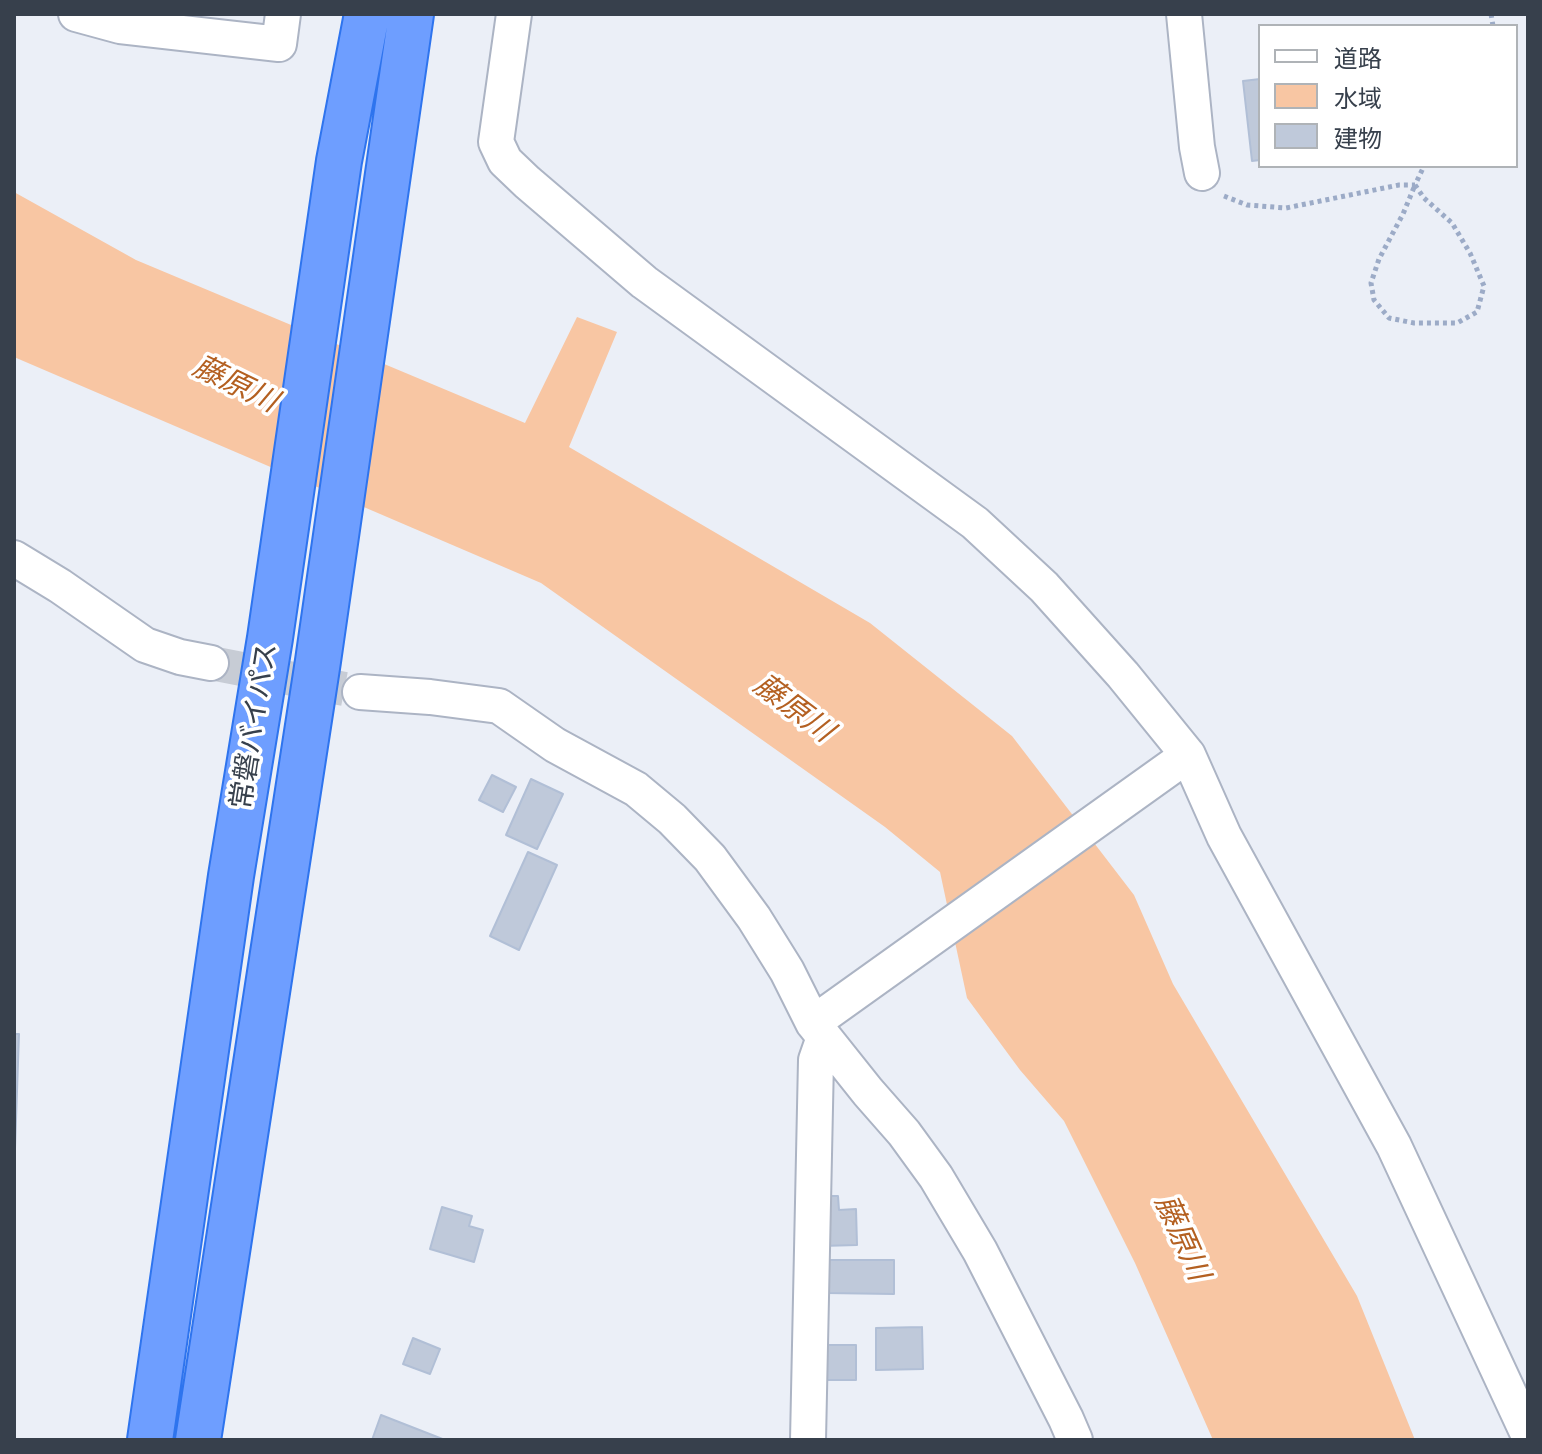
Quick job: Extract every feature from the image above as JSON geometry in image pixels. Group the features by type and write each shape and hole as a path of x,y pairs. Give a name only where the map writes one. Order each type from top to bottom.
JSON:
{"highway":[{"name":"常磐バイパス","path":"150,1440 228,892 270,638 339,161 367,14"},
{"name":"常磐バイパス","path":"198,1440 318,661 411,14"}],"street":[{"path":"76,14 120,26 279,44 283,14"},
{"path":"514,14 496,142 505,161 644,282 975,523 1044,587 1123,675 1188,755 1224,836 1394,1146 1528,1434"},
{"path":"1184,14 1202,173"},
{"path":"14,558 145,645 211,663"},
{"path":"360,692 499,706 555,745 636,789 672,819 710,858 771,944 819,1030 936,1177 980,1251 1075,1440"},
{"path":"808,1440 819,1030 1188,755"}],"path":[{"path":"1415,185 1424,198 1452,223 1470,253 1484,286 1477,312 1457,323 1414,323 1389,318 1374,300 1371,283 1379,259 1423,168"},
{"path":"1202,173 1218,194 1247,205 1286,208 1399,185 1415,185"}],"water":[{"name":"藤原川","path":"14,192 136,260 525,423 577,317 617,332 569,447 870,623 1012,736 1134,895 1173,984 1357,1296 1415,1440 1213,1440 1135,1263 1064,1121 1020,1070 967,998 940,872 885,827 541,583 14,357"}],"building":[{"path":"1258,79 1258,160 1252,161 1243,81"},
{"path":"492,775 516,787 503,812 479,800"},
{"path":"531,779 563,794 537,849 506,835"},
{"path":"528,852 557,865 519,950 490,936"},
{"path":"14,1034 19,1034 14,1177"},
{"path":"820,1196 838,1196 839,1210 856,1209 857,1245 821,1246"},
{"path":"442,1207 472,1216 469,1226 483,1230 474,1262 430,1249"},
{"path":"827,1260 894,1260 894,1294 827,1293"},
{"path":"922,1327 923,1369 876,1370 876,1328"},
{"path":"413,1338 440,1349 430,1374 403,1364"},
{"path":"823,1345 856,1345 856,1380 823,1380"},
{"path":"381,1415 445,1440 372,1440"}],"tunnel":[{"path":"211,663 360,692"}]}
